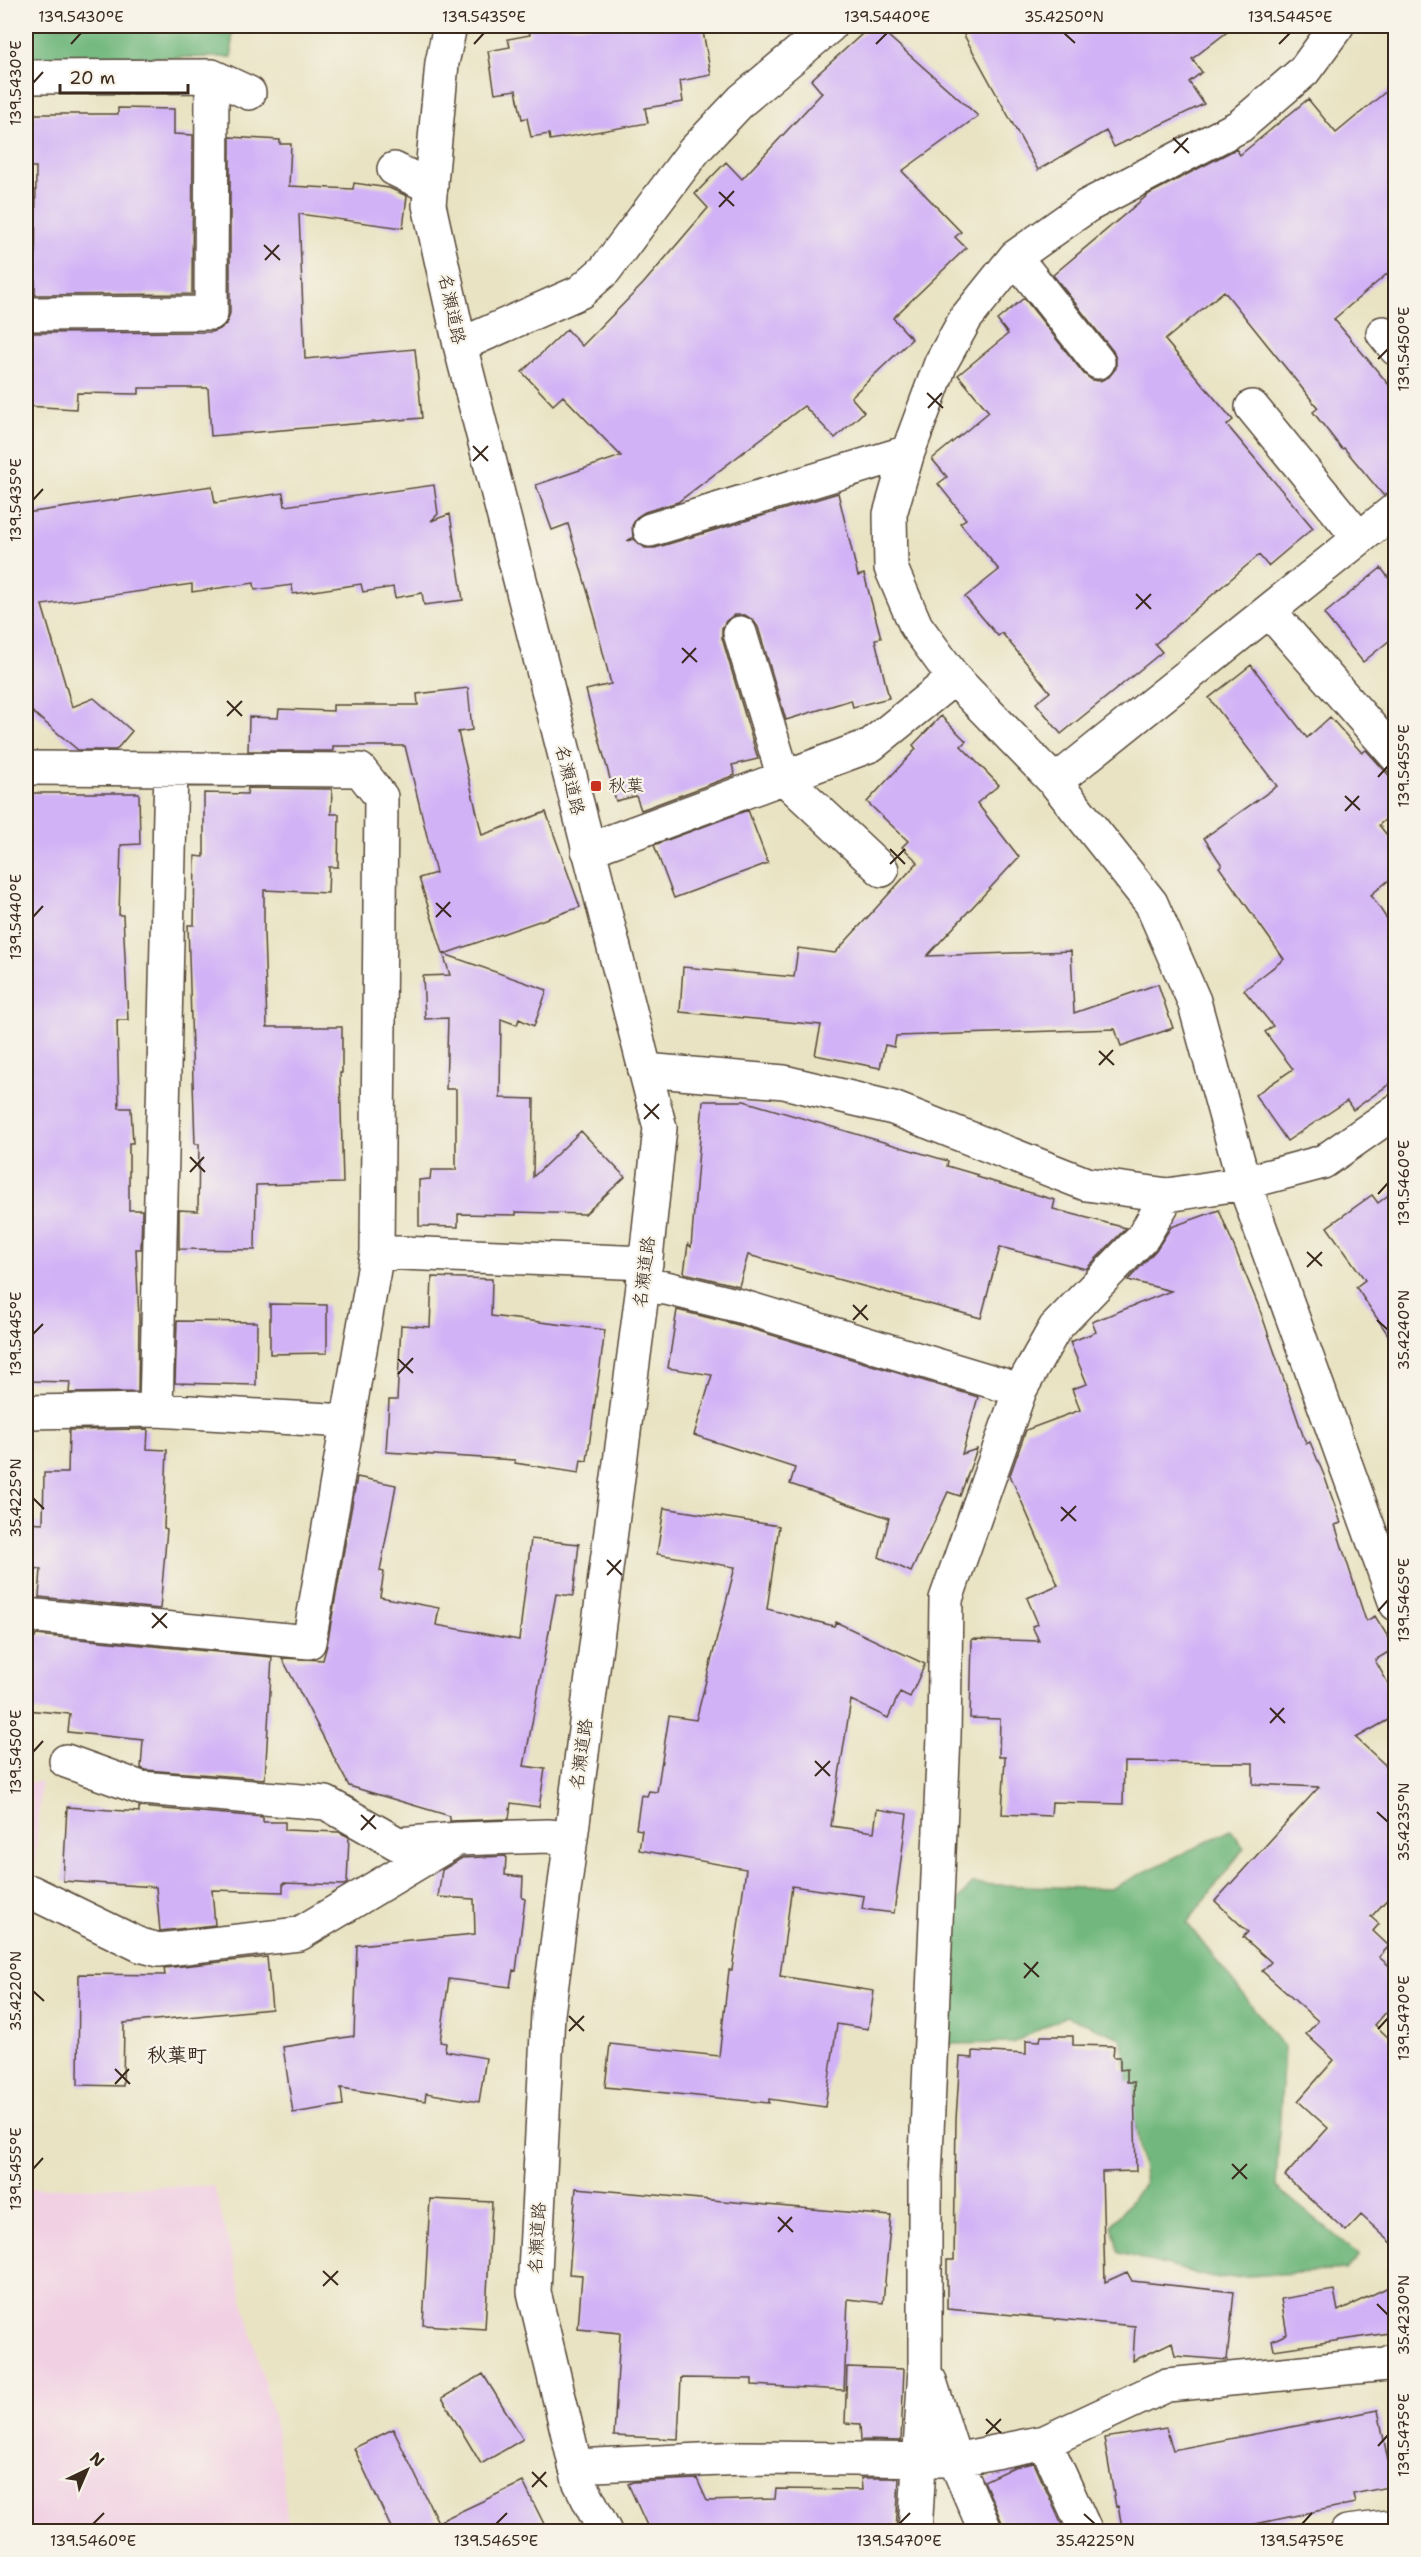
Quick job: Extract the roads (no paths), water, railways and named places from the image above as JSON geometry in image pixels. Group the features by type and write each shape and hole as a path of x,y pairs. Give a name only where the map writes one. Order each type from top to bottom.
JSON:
{"street":[{"name":"名瀬道路","path":"450,26 442,63 429,205 460,345 660,1128 644,1275 548,2014 534,2292 579,2481 605,2532"},
{"path":"460,345 580,292 605,270 702,143 742,100 830,26"},
{"path":"1337,26 1304,71 1240,126 1087,206 1015,257 966,318 941,363 908,452 890,514 891,568 916,626 954,678 1054,782 1151,903 1194,1001 1244,1183 1393,1589"},
{"path":"26,314 211,313 212,76"},
{"path":"26,77 212,76 249,93"},
{"path":"394,168 431,187"},
{"path":"1015,257 1098,362"},
{"path":"1252,406 1359,538"},
{"path":"650,530 908,452"},
{"path":"1054,782 1395,509"},
{"path":"1269,610 1395,756"},
{"path":"740,633 784,778 882,870"},
{"path":"588,850 871,745 954,678"},
{"path":"26,768 360,770 381,797 377,1252 309,1642 26,1615"},
{"path":"156,1410 171,769"},
{"path":"645,1070 784,1082 893,1108 1086,1184 1168,1195 1244,1183 1323,1162 1395,1111"},
{"path":"915,2532 918,2459 926,2368 925,2179 944,1736 946,1599 1020,1390 1055,1328 1143,1237 1168,1195"},
{"path":"377,1252 644,1275 666,1288 740,1306 1020,1390"},
{"path":"26,1412 156,1410 348,1421"},
{"path":"66,1761 141,1788 326,1803 398,1844 458,1839 548,1836 570,1838"},
{"path":"31,1892 140,1946 159,1950 298,1934 458,1839"},
{"path":"575,2466 742,2457 955,2460 1045,2442 1167,2385 1387,2364 1395,2360"},
{"path":"926,2368 955,2460 986,2532"},
{"path":"1045,2442 1086,2532"},
{"path":"1347,2532 1395,2526"}],"place":[{"name":"秋葉","path":"596,786"}],"district":[{"name":"秋葉町","path":"177,2055"}]}
